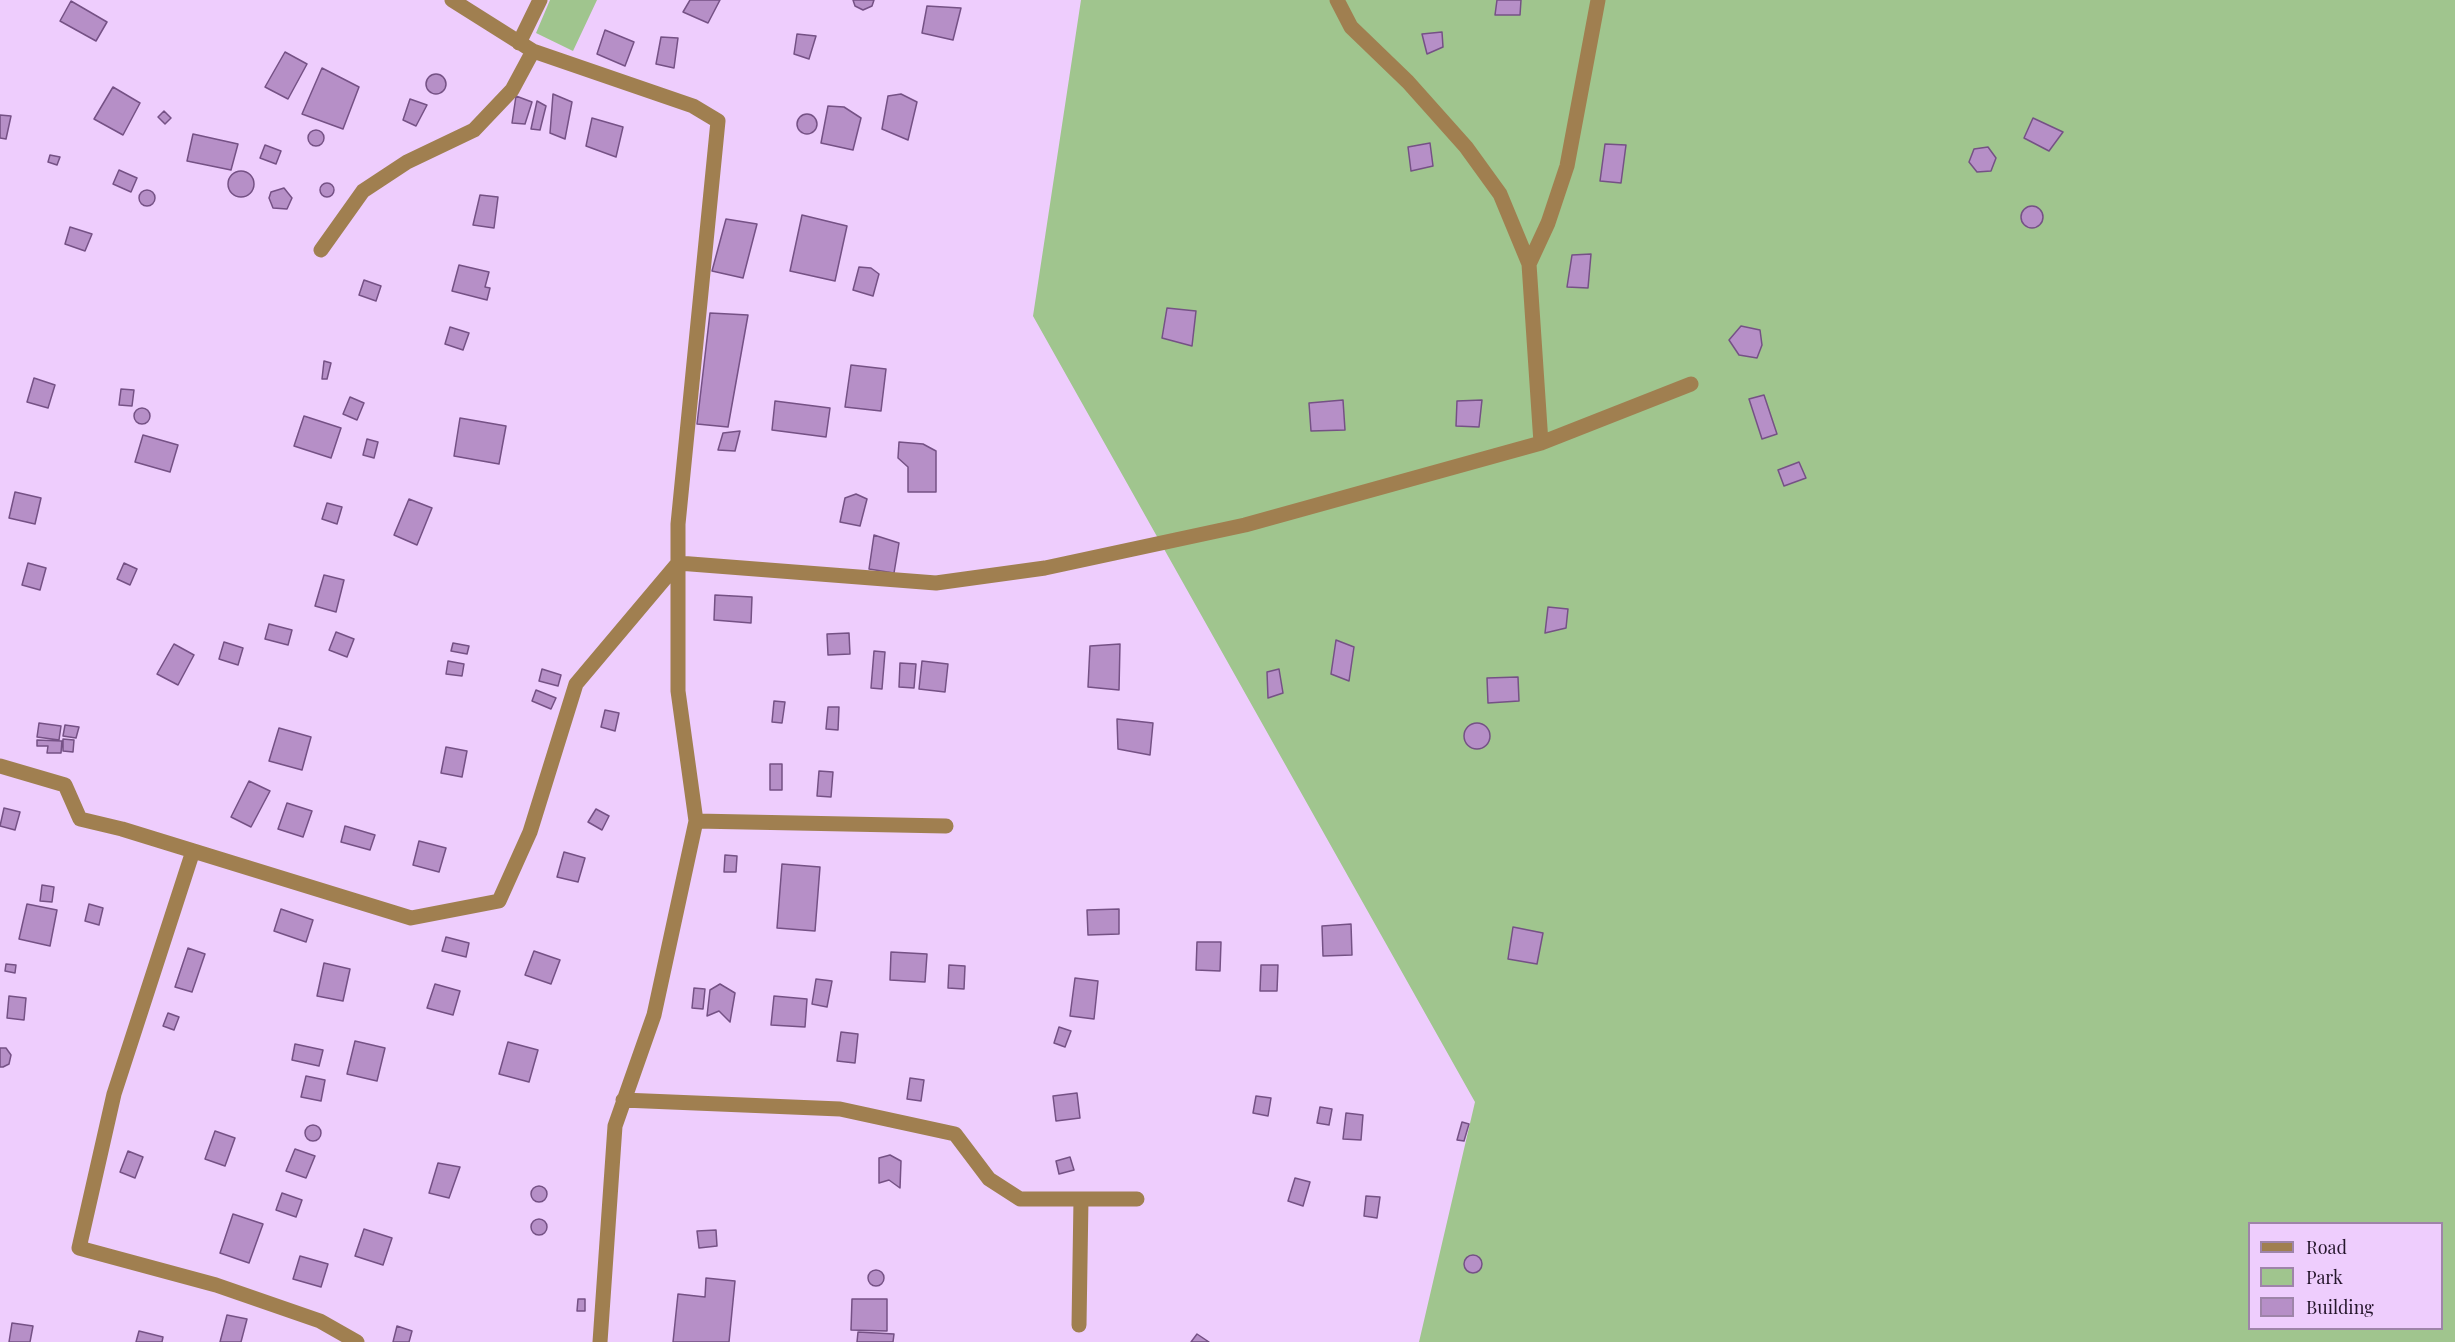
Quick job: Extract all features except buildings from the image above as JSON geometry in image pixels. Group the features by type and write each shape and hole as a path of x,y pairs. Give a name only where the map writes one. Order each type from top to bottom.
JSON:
{"street":[{"path":"452,0 533,51 693,106 718,121 678,524 678,690 696,821 654,1015 615,1126 600,1342"},
{"path":"519,43 540,0"},
{"path":"1337,0 1351,27 1408,82 1466,147 1500,194 1529,264 1541,442"},
{"path":"1529,264 1548,223 1567,166 1598,0"},
{"path":"321,250 363,191 407,162 474,130 512,90 533,51"},
{"path":"678,563 936,583 1046,568 1245,525 1541,442 1691,384"},
{"path":"0,766 65,785 80,819 411,918 500,901 530,832 576,684 678,563"},
{"path":"696,821 946,826"},
{"path":"193,851 114,1094 79,1248 216,1285 320,1321 357,1342"},
{"path":"623,1100 840,1109 955,1134 989,1179 1020,1199 1137,1199"},
{"path":"1079,1325 1081,1199"}],"green space":[{"path":"550,0 597,0 573,51 536,33"},
{"path":"1081,0 2455,0 2455,1342 1419,1342 1475,1102 1033,316"}]}
